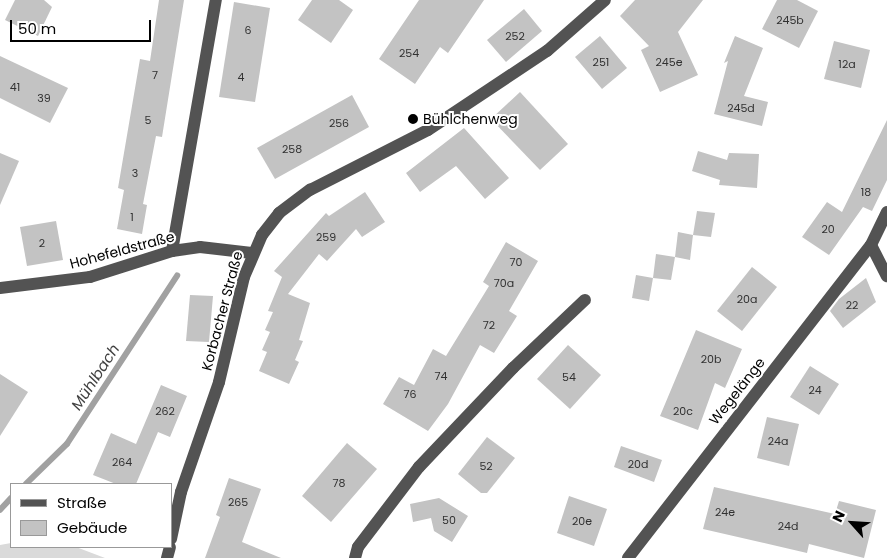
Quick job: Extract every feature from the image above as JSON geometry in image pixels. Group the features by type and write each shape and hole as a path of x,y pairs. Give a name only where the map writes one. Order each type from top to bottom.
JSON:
{"street":[{"path":"172,251 216,0"},
{"name":"Korbacher Straße","path":"172,534 181,492 219,382 252,253 279,213 310,190 428,130 547,51 605,0"},
{"name":"Wegelänge","path":"628,558 871,245 887,212"},
{"path":"871,245 887,276"},
{"name":"Hohefeldstraße","path":"0,288 90,277 172,251 200,247 252,253"},
{"path":"355,558 358,547 419,468 513,368 585,300"}],"shaded area":[{"path":"10,543 10,548 79,548 105,558 0,558 0,545"}],"building":[{"path":"15,0 44,0 52,7 38,36 5,20"},
{"path":"159,0 184,0 162,137 156,136 143,204 147,205 142,234 117,229 124,190 118,188 140,59 150,61"},
{"path":"312,0 339,0 353,10 331,43 298,20"},
{"path":"419,0 484,0 448,53 440,47 415,84 379,59"},
{"path":"635,0 703,0 678,32 698,75 660,92 641,50 649,46 620,16"},
{"path":"777,0 797,0 818,11 799,48 762,29"},
{"path":"234,2 270,8 255,102 219,97"},
{"path":"524,9 542,31 506,62 487,40"},
{"path":"600,36 627,68 602,89 575,57"},
{"path":"735,36 763,48 744,96 768,102 762,126 714,114 728,61 724,63"},
{"path":"834,41 870,50 861,88 824,79"},
{"path":"0,56 68,88 50,123 0,98"},
{"path":"520,92 568,144 540,170 491,119"},
{"path":"352,95 369,127 275,179 257,148"},
{"path":"887,120 887,180 872,211 863,207 829,255 802,237 827,202 842,212"},
{"path":"464,128 509,178 485,199 456,166 420,192 406,173"},
{"path":"698,151 727,160 729,153 759,154 757,188 719,185 720,180 692,171"},
{"path":"0,153 19,161 0,205"},
{"path":"365,192 385,222 362,237 356,229 327,261 319,254 288,294 310,303 299,340 303,341 295,360 299,362 289,384 259,371 267,352 262,350 270,332 265,330 273,312 268,311 282,277 274,271 326,213 329,216"},
{"path":"697,211 715,213 711,237 693,235"},
{"path":"56,221 63,260 27,266 20,227"},
{"path":"678,232 693,235 690,260 675,257"},
{"path":"506,242 538,261 509,311 517,316 494,353 480,345 448,404 428,431 383,404 399,377 414,385 433,349 446,356 489,286 483,282"},
{"path":"656,254 675,257 671,280 653,278"},
{"path":"752,267 777,287 742,331 717,311"},
{"path":"636,275 653,278 649,301 632,298"},
{"path":"866,278 876,302 843,328 830,311 839,299"},
{"path":"190,295 213,296 209,342 186,341"},
{"path":"696,330 742,349 725,388 715,383 698,430 660,416"},
{"path":"568,345 601,375 570,409 537,379"},
{"path":"810,366 839,384 819,415 790,397"},
{"path":"0,374 28,392 0,436"},
{"path":"161,385 187,396 170,437 158,432 136,483 113,483 93,475 111,433 136,444"},
{"path":"767,417 799,424 789,466 757,458"},
{"path":"487,437 515,458 487,493 481,493 458,474"},
{"path":"347,443 377,469 331,522 302,496"},
{"path":"621,446 662,460 654,482 614,467"},
{"path":"229,478 261,489 242,542 281,558 205,558 220,517 216,515"},
{"path":"714,487 835,514 839,501 876,510 864,558 809,544 807,553 703,529"},
{"path":"569,496 607,509 594,546 557,533"},
{"path":"439,498 468,516 452,542 434,531 431,518 413,522 410,504"}],"waterway":[{"name":"Mühlbach","path":"27,483 67,444 177,276"},
{"name":"Mühlbach","path":"0,510 10,499"}],"place":[{"name":"Bühlchenweg","path":"413,119"}]}
